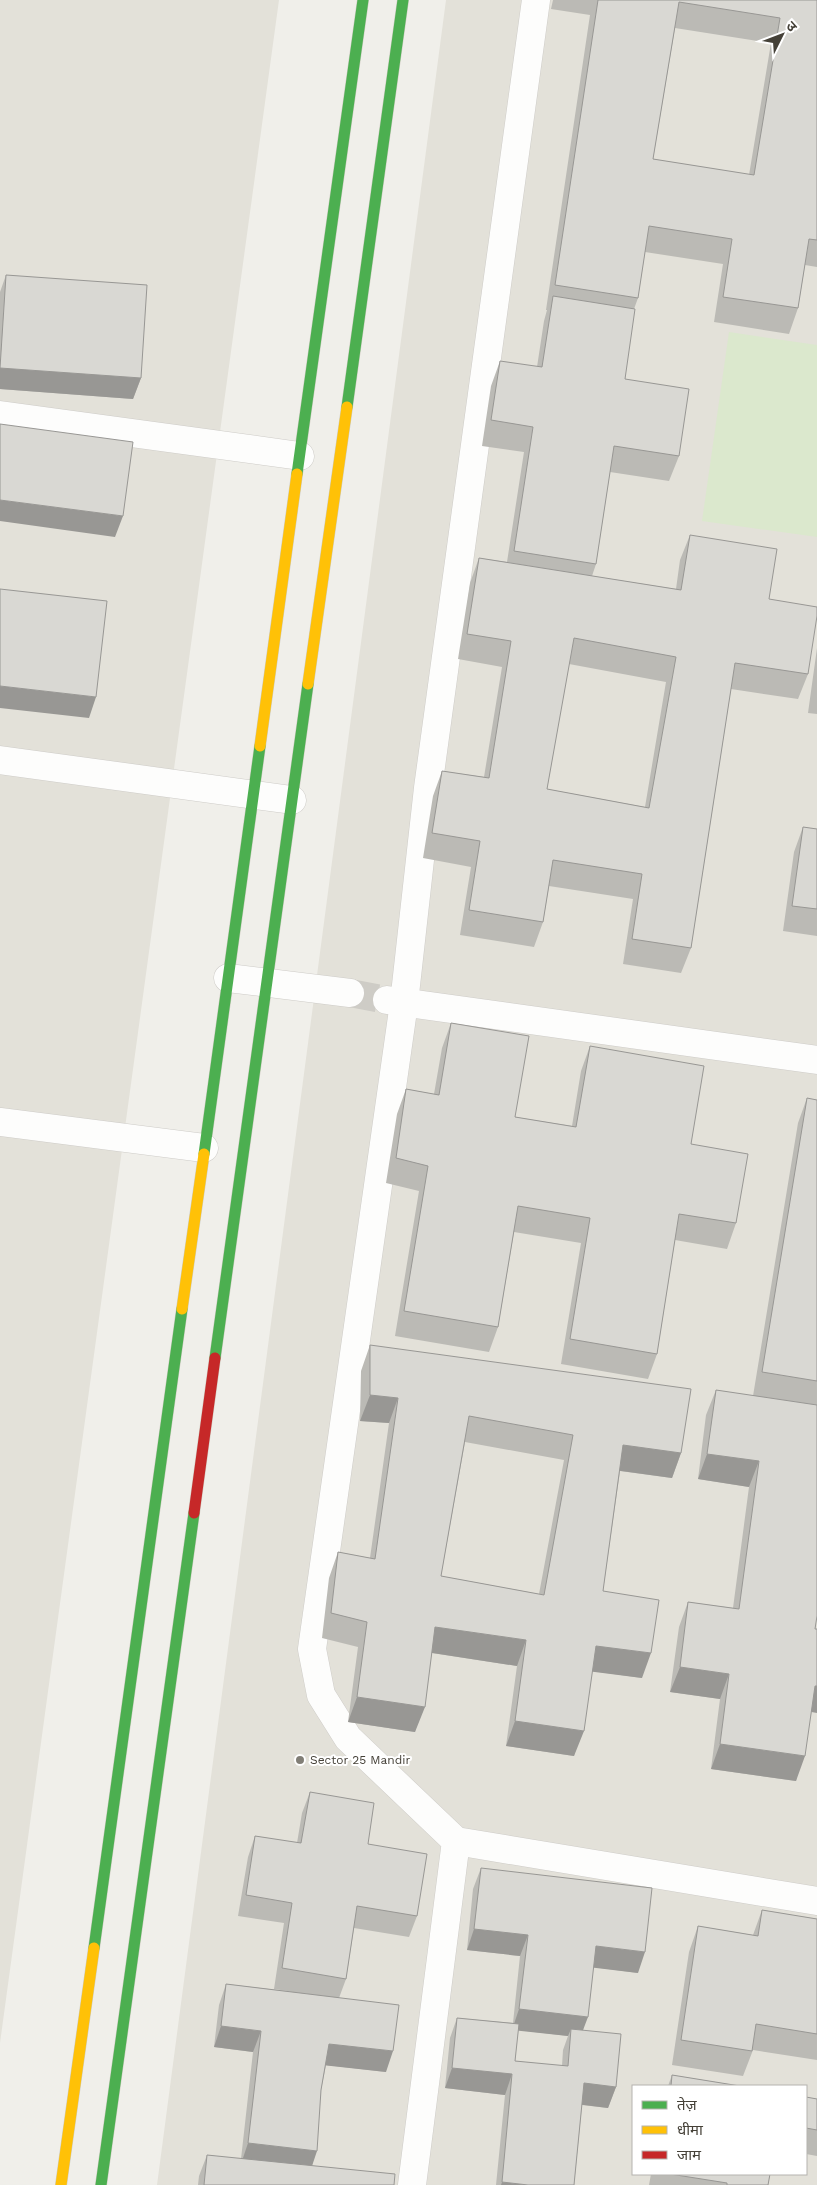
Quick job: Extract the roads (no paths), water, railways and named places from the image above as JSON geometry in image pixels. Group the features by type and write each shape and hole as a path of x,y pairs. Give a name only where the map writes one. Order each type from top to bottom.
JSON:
{"street":[{"path":"60,2185 363,0"},
{"path":"101,2185 403,0"},
{"path":"536,0 428,788 395,1001 312,1649 320,1695 348,1738 456,1841 817,1901"},
{"path":"0,415 300,456"},
{"path":"0,760 292,800"},
{"path":"228,978 350,993"},
{"path":"395,1001 817,1060"},
{"path":"0,1122 204,1148"},
{"path":"412,2185 456,1841"}],"tunnel":[{"path":"350,993 387,1000"}],"place":[{"name":"Sector 25 Mandir","path":"300,1760"}]}
